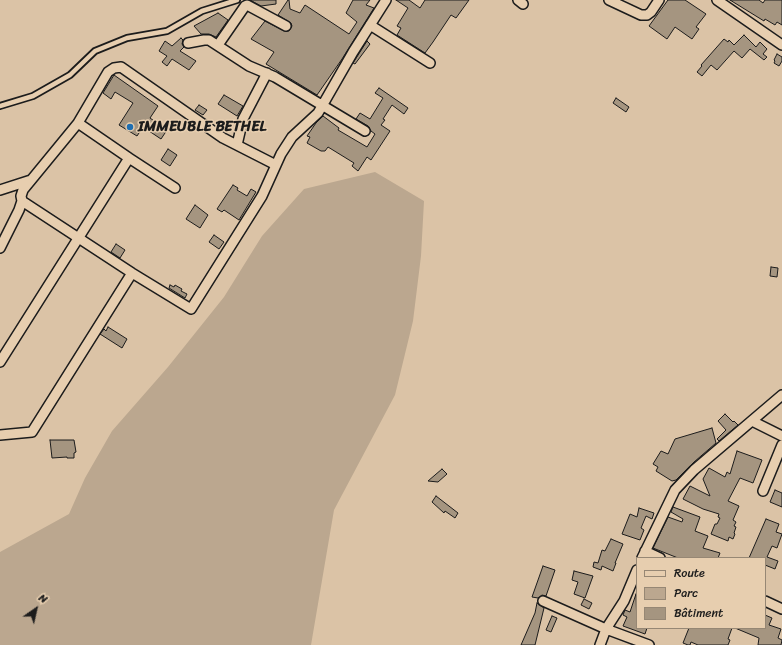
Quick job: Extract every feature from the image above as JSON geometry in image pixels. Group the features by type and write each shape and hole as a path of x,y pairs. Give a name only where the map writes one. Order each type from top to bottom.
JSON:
{"street":[{"path":"22,201 132,273 192,309 259,202 276,165 292,137 312,119 322,105 386,0"},
{"path":"609,0 641,15 647,15 651,12 659,0"},
{"path":"717,0 782,45"},
{"path":"218,46 247,4 286,26"},
{"path":"370,25 430,63"},
{"path":"188,42 207,40 249,66 267,73 365,131"},
{"path":"0,248 15,219 22,201 21,196 23,190 78,123 108,72 114,68 121,68 223,138 276,165"},
{"path":"237,144 243,119 267,73"},
{"path":"78,123 174,188"},
{"path":"0,362 129,158"},
{"path":"0,190 31,180"},
{"path":"0,435 32,432 132,273"},
{"path":"655,557 644,555 675,490 694,470 782,395"},
{"path":"752,421 782,436"},
{"path":"763,490 782,445"},
{"path":"600,645 606,629 624,600 636,572"},
{"path":"543,601 606,629 649,645"},
{"path":"766,601 782,609"}],"lane":[{"path":"0,106 33,96 70,75 95,50 127,38 167,31 202,10 237,0"}],"green space":[{"path":"375,172 424,201 421,256 413,321 395,395 334,510 311,645 0,645 0,552 69,514 85,478 112,431 168,367 224,297 262,236 304,189"}],"building":[{"path":"250,0 276,0 276,4 261,6"},
{"path":"288,0 290,9 300,13 305,5 349,34 357,22 346,13 353,0 370,0 366,5 374,8 317,95 266,64 274,52 251,39 265,21 284,31 289,31 292,26 291,23 278,15"},
{"path":"396,0 409,0 420,8 425,0 469,0 456,18 451,15 425,53 397,35 401,28 397,26 408,8"},
{"path":"668,0 685,0 706,14 696,27 699,29 692,39 675,27 667,39 649,26"},
{"path":"730,0 759,0 763,3 765,0 782,0 782,25 777,22 775,25 765,19 764,21"},
{"path":"218,13 228,20 216,37 209,34 201,34 194,26"},
{"path":"744,35 756,47 760,42 767,49 763,54 767,57 764,60 750,49 742,58 734,51 717,70 711,65 702,76 697,72 702,66 701,65 724,39 728,42 729,40 734,45"},
{"path":"181,38 183,40 182,44 184,47 180,51 196,61 189,70 172,59 167,66 162,62 167,56 159,51 165,41 172,46"},
{"path":"367,41 370,44 355,64 353,63"},
{"path":"777,54 782,57 782,61 779,66 774,63"},
{"path":"114,75 158,106 150,118 167,130 161,139 143,127 137,136 119,125 133,103 115,92 111,99 103,93"},
{"path":"379,88 408,108 404,114 392,105 381,125 390,131 371,160 367,157 358,171 352,166 354,163 328,147 325,151 321,151 307,143 310,137 307,136 323,116 339,128 338,130 367,147 375,134 368,126 356,119 360,113 370,119 383,98 375,93"},
{"path":"224,95 243,106 237,116 218,104"},
{"path":"616,98 629,107 626,112 613,103"},
{"path":"199,105 207,110 203,115 195,110"},
{"path":"168,149 177,155 170,166 161,160"},
{"path":"233,185 238,188 237,190 247,196 251,189 256,192 239,220 224,210 222,212 217,209"},
{"path":"195,205 208,215 200,228 186,219"},
{"path":"214,235 224,242 219,249 209,242"},
{"path":"116,244 125,250 120,258 111,252"},
{"path":"771,267 778,268 777,277 770,276"},
{"path":"170,285 174,287 175,285 182,289 181,291 187,294 185,298 169,288"},
{"path":"108,327 127,339 122,348 100,334 104,329 106,331"},
{"path":"725,414 738,425 719,441 717,439 726,430 718,421"},
{"path":"712,428 716,443 676,480 672,481 656,471 658,467 653,464 661,451 668,454 675,439"},
{"path":"50,440 74,440 76,452 74,453 74,458 52,458"},
{"path":"737,451 762,460 753,483 740,478 728,501 739,506 733,520 736,522 734,526 736,527 735,534 733,539 729,537 728,541 711,534 715,524 717,524 720,518 718,517 719,514 703,509 683,499 690,486 710,496 703,479 709,468 725,477 727,472 730,474"},
{"path":"442,469 447,474 438,482 428,481"},
{"path":"775,490 782,493 782,507 770,502"},
{"path":"436,496 458,513 455,518 445,511 444,513 432,502"},
{"path":"673,507 700,517 695,531 708,536 703,548 720,553 718,557 676,557 653,548 668,517 682,522 683,519 671,512"},
{"path":"639,508 654,513 652,519 646,516 641,528 644,530 640,540 622,534 630,514 637,517"},
{"path":"766,519 779,524 776,532 782,534 777,548 772,546 767,557 778,561 775,569 766,565 766,557 749,557"},
{"path":"611,539 623,544 613,571 602,566 601,570 593,567 594,562 598,563 602,550 605,551"},
{"path":"543,566 555,570 546,596 542,595 538,598 532,597"},
{"path":"574,571 593,576 585,598 574,594 578,582 572,580"},
{"path":"636,594 636,629 647,629 645,634 623,626 627,617 623,615 625,610 630,612"},
{"path":"584,599 592,603 589,609 581,605"},
{"path":"537,603 544,608 535,645 521,645 535,613"},
{"path":"766,615 772,618 769,625 781,629 778,638 782,640 781,645 758,645 759,638 737,629 766,629"},
{"path":"552,616 557,618 551,632 546,630"},
{"path":"689,629 732,629 728,639 730,640 728,645 698,645 691,642 690,645 688,645 683,643"}],"place":[{"name":"IMMEUBLE BETHEL","path":"130,127"}]}
